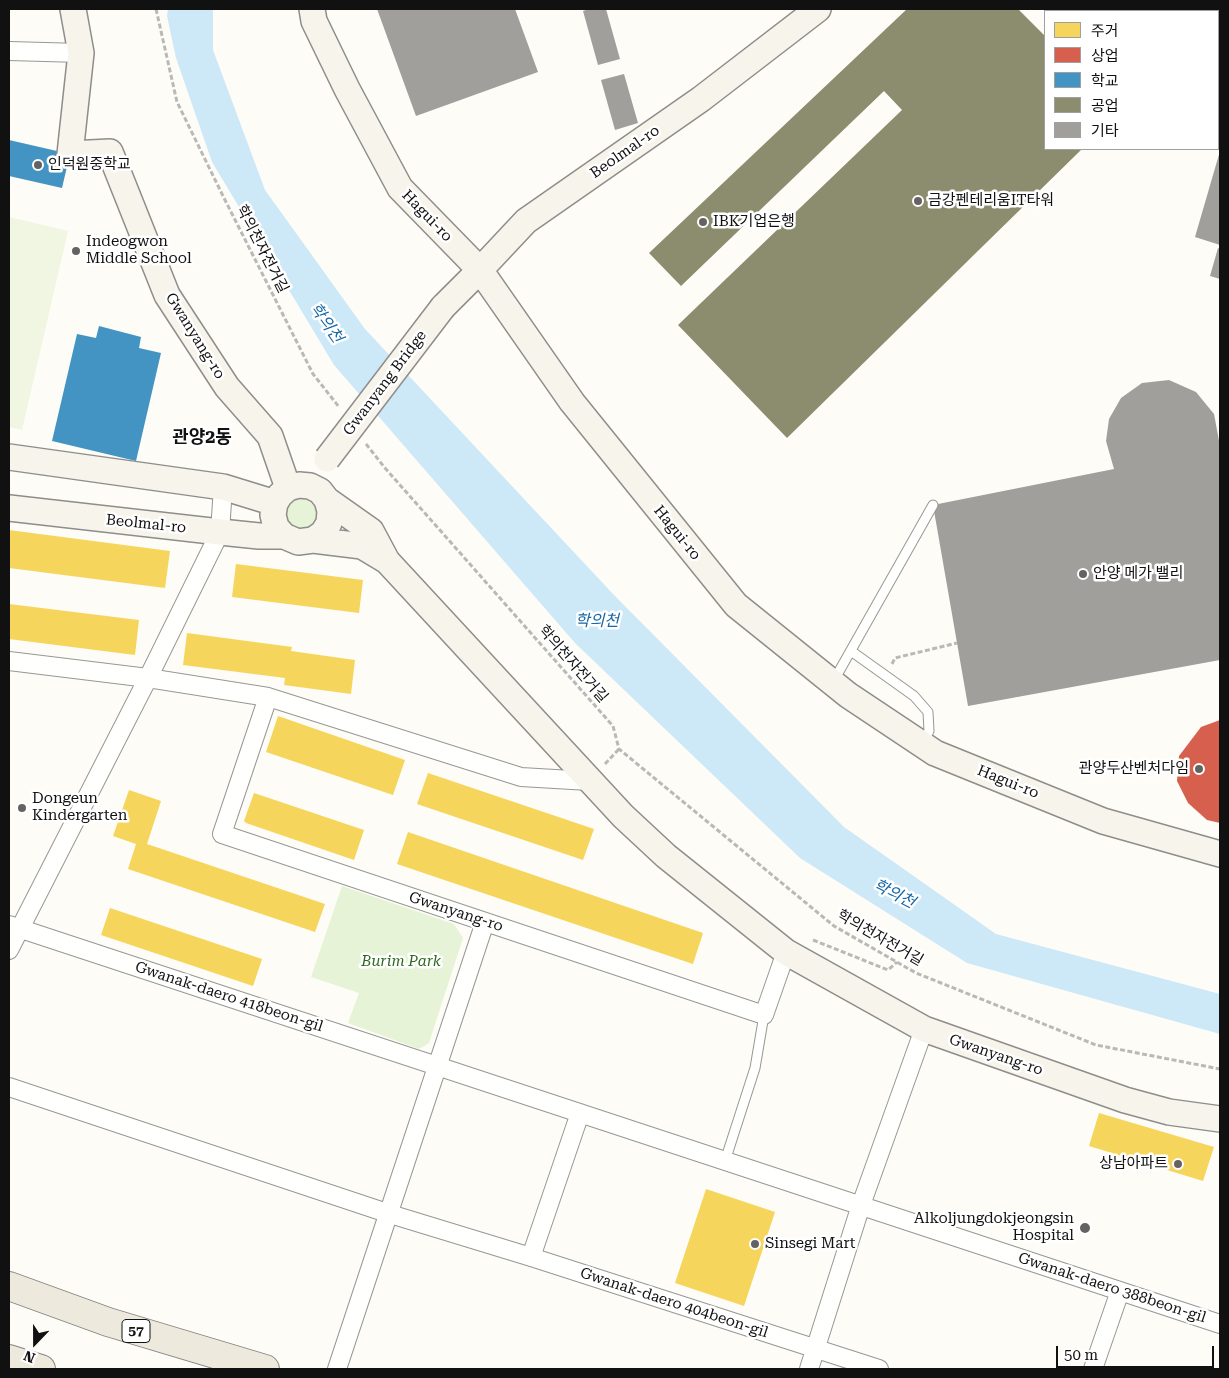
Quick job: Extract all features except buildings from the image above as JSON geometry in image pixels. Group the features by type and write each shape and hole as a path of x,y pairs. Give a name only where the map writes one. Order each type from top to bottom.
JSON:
{"main road":[{"name":"57","path":"9,1286 108,1322 265,1369"},
{"path":"9,1359 41,1369"}],"street":[{"name":"Gwanyang-ro","path":"72,9 81,53 70,154 110,152 167,295 227,387 270,436 300,494 371,531 387,561 589,781 666,856 786,952 924,1029 1125,1100 1168,1112 1220,1119"},
{"name":"Hagui-ro","path":"312,9 314,20 347,89 400,188 480,270 572,402 736,605 848,695 936,753 1103,820 1220,854"},
{"name":"Beolmal-ro","path":"443,307 526,221 701,100 818,9"},
{"path":"9,51 81,53"},
{"name":"Gwanyang Bridge","path":"300,494 443,307"},
{"path":"9,457 223,487 300,494 330,511 329,523 323,533 313,540"},
{"path":"9,950 14,927 148,678 220,532 223,487"},
{"path":"300,494 273,514 276,527 284,536 298,542 313,540 362,546 387,561"},
{"name":"Beolmal-ro","path":"9,508 258,536 284,536"},
{"path":"9,661 148,678 268,697 521,777 589,781"},
{"name":"Gwanyang-ro","path":"268,697 222,834 764,1015"},
{"path":"337,1369 390,1214 485,922"},
{"name":"Gwanak-daero 418beon-gil","path":"14,927 439,1065"},
{"path":"764,1015 786,952"},
{"path":"809,1369 861,1205 924,1029"},
{"path":"439,1065 861,1205"},
{"path":"9,1087 390,1214"},
{"path":"531,1258 580,1113"},
{"name":"Gwanak-daero 388beon-gil","path":"861,1205 1220,1324"},
{"name":"Gwanak-daero 404beon-gil","path":"390,1214 879,1369"},
{"path":"1094,1369 1120,1291"}],"lane":[{"path":"833,682 933,506"},
{"path":"851,651 914,696 928,712 929,731 922,744"},
{"path":"725,1161 755,1068 764,1015"}],"path":[{"name":"학의천자전거길","path":"156,9 177,102 314,374 343,413"},
{"name":"학의천자전거길","path":"361,437 385,468 613,726 619,749 834,926 916,973 1096,1045 1220,1069"},
{"path":"886,675 895,658 957,643"}],"green space":[{"path":"9,217 68,231 22,430 9,427"},
{"path":"302,497 313,502 318,513 313,524 302,529 291,524 286,513 291,502"},
{"name":"Burim Park","path":"342,886 454,924 463,938 429,1043 419,1049 348,1023 359,993 311,977"}],"water":[{"name":"학의천","path":"168,9 213,9 213,50 265,190 365,329 613,594 844,827 996,934 1220,994 1220,1034 967,963 800,858 575,643 334,365 212,162 176,58 167,16"}],"place":[{"name":"인덕원중학교","path":"38,165"},
{"name":"금강펜테리움IT타워","path":"918,201"},
{"name":"IBK기업은행","path":"703,222"},
{"name":"Indeogwon Middle School","path":"76,251"},
{"name":"안양 메가 밸리","path":"1083,574"},
{"name":"관양두산벤처다임","path":"1199,769"},
{"name":"Dongeun Kindergarten","path":"22,808"},
{"name":"상남아파트","path":"1178,1164"},
{"name":"Alkoljungdokjeongsin Hospital","path":"1085,1228"},
{"name":"Sinsegi Mart","path":"755,1244"}],"district":[{"name":"관양2동","path":"202,438"}]}
